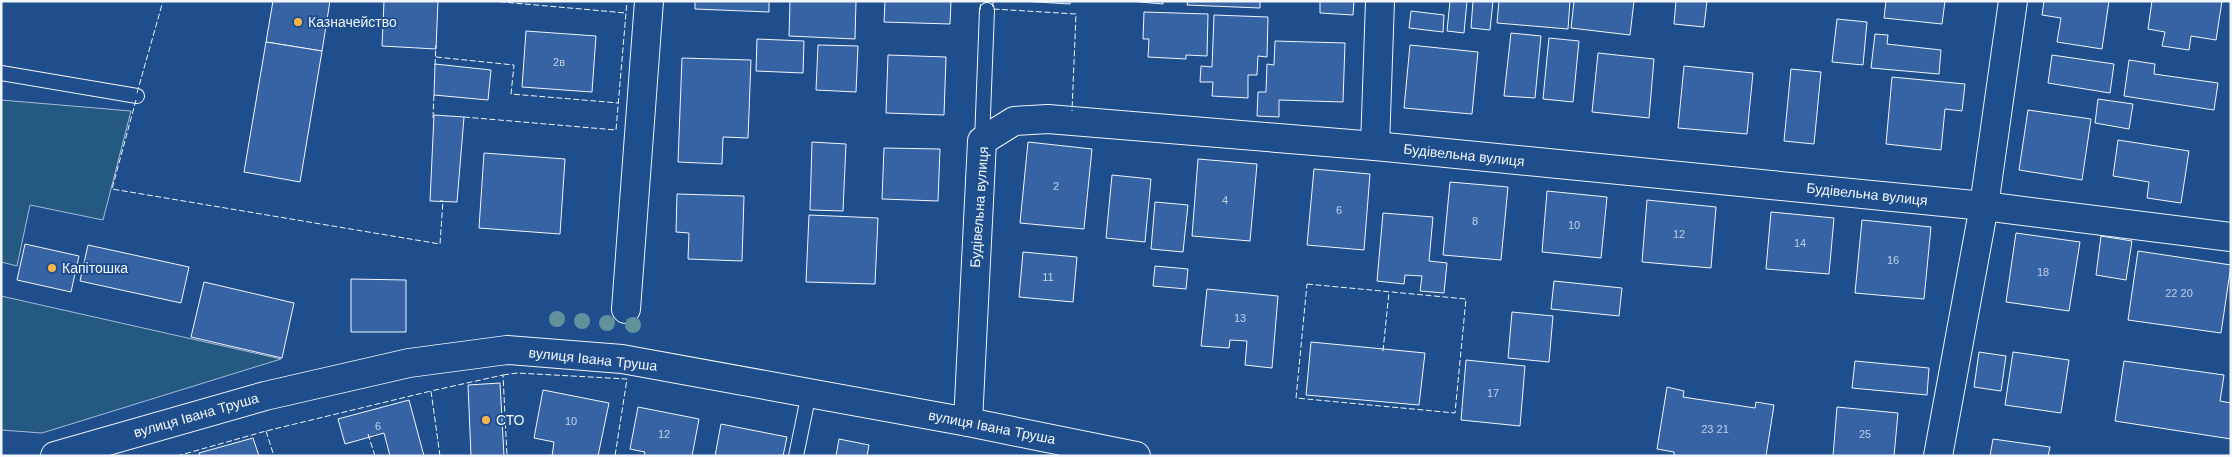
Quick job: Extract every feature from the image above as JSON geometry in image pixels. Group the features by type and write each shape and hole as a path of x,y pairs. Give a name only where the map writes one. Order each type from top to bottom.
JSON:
{"street":[{"path":"626,309 649,1"},
{"path":"1375,146 1380,1"},
{"path":"1938,456 1984,206 2013,1"},
{"name":"Будівельна вулиця","path":"968,422 982,141 1014,121 1048,118 1375,146 1984,206 2231,237"},
{"name":"вулиця Івана Труша","path":"56,456 265,396 409,363 507,350 622,359 968,422 1136,456"}],"lane":[{"path":"982,141 987,10"},
{"path":"1,73 137,96"},
{"path":"796,456 809,393"}],"shaded area":[{"path":"1,100 131,111 103,220 30,205 17,266 1,262"},
{"path":"1,296 281,359 42,433 1,430"}],"building":[{"name":"Казначейство","path":"273,1 330,1 322,51 266,42"},
{"path":"384,1 438,1 436,49 382,46"},
{"path":"695,1 769,1 769,12 695,9"},
{"path":"790,1 856,1 855,39 789,36"},
{"path":"885,1 951,1 950,24 884,22"},
{"path":"1022,1 1071,1 1070,4"},
{"path":"1129,1 1163,1 1163,4"},
{"path":"1188,1 1260,1 1260,8 1187,5"},
{"path":"1320,1 1354,1 1353,15 1320,13"},
{"path":"1450,1 1467,1 1464,33 1447,31"},
{"path":"1473,1 1493,1 1490,30 1471,28"},
{"path":"1499,1 1570,1 1568,29 1497,23"},
{"path":"1574,1 1634,1 1630,35 1571,28"},
{"path":"1676,1 1707,1 1704,27 1674,24"},
{"path":"1886,1 1945,1 1942,24 1884,18"},
{"path":"2044,1 2109,1 2102,49 2057,42 2061,18 2042,15"},
{"path":"2152,1 2222,1 2216,40 2191,36 2189,50 2162,46 2165,32 2148,29"},
{"path":"1411,11 1444,15 1443,32 1409,28"},
{"path":"1144,12 1208,14 1207,56 1186,55 1186,59 1148,57 1149,39 1143,39"},
{"path":"1214,15 1268,17 1267,57 1258,56 1257,75 1248,75 1248,98 1212,96 1213,82 1200,82 1201,66 1212,67"},
{"path":"1837,19 1867,22 1863,65 1832,62"},
{"path":"526,31 596,36 592,92 522,87"},
{"path":"1511,33 1541,36 1535,98 1504,96"},
{"path":"1875,34 1888,35 1887,44 1941,50 1939,74 1871,68"},
{"path":"1549,38 1579,41 1573,102 1543,99"},
{"path":"757,39 804,41 803,73 756,71"},
{"path":"1275,41 1345,43 1343,102 1279,100 1279,117 1257,116 1258,92 1266,92 1267,64 1274,65"},
{"path":"266,42 322,51 300,182 244,172"},
{"path":"818,45 858,46 856,92 816,90"},
{"path":"1410,45 1478,52 1472,114 1404,108"},
{"path":"1598,53 1654,59 1649,118 1592,112"},
{"path":"888,55 946,57 944,115 886,113"},
{"path":"2052,55 2114,64 2110,93 2048,83"},
{"path":"682,58 751,60 748,138 723,137 722,164 678,162"},
{"path":"2129,60 2155,64 2154,74 2218,83 2214,110 2124,96"},
{"path":"435,64 491,70 488,100 434,95"},
{"path":"1684,66 1753,73 1747,134 1678,128"},
{"path":"1791,69 1821,72 1814,144 1784,141"},
{"path":"1892,77 1965,84 1962,111 1945,109 1941,150 1886,144"},
{"path":"2098,99 2133,104 2129,129 2095,123"},
{"path":"2028,110 2091,119 2082,180 2019,170"},
{"path":"434,115 464,117 457,202 430,201"},
{"path":"2118,140 2189,151 2181,203 2147,198 2149,182 2113,176"},
{"path":"812,142 846,144 843,211 810,210"},
{"path":"1028,142 1092,149 1084,229 1020,223"},
{"path":"884,148 940,149 938,201 882,199"},
{"path":"484,153 565,159 560,234 479,228"},
{"path":"1198,159 1257,164 1250,241 1192,236"},
{"path":"1314,169 1370,174 1364,250 1307,245"},
{"path":"1112,175 1151,179 1145,242 1106,238"},
{"path":"1450,182 1508,187 1501,260 1443,255"},
{"path":"1547,191 1607,197 1601,258 1542,252"},
{"path":"677,194 744,196 742,261 688,259 689,233 676,232"},
{"path":"1647,200 1716,207 1711,268 1642,262"},
{"path":"1155,202 1188,205 1183,252 1151,249"},
{"path":"1771,212 1834,218 1829,274 1766,269"},
{"path":"1383,213 1433,217 1429,261 1447,263 1444,293 1420,291 1422,276 1405,275 1404,284 1377,281"},
{"path":"809,215 878,218 875,284 806,282"},
{"path":"1862,220 1931,227 1924,299 1855,293"},
{"path":"2016,233 2080,242 2069,311 2006,302"},
{"path":"2101,236 2132,241 2126,280 2096,275"},
{"path":"25,244 79,256 71,292 17,280"},
{"path":"88,245 189,267 181,303 80,281"},
{"path":"2138,251 2231,265 2221,333 2128,320"},
{"path":"1023,252 1077,257 1073,302 1019,297"},
{"path":"1155,266 1188,269 1186,289 1153,286"},
{"path":"351,279 406,280 406,332 351,332"},
{"path":"1554,281 1622,288 1619,316 1551,309"},
{"path":"204,282 294,303 282,358 191,337"},
{"path":"1207,289 1278,296 1272,368 1245,365 1247,341 1230,340 1229,348 1201,346"},
{"path":"1512,312 1553,316 1549,362 1508,358"},
{"path":"1311,342 1425,353 1419,405 1306,395"},
{"path":"1979,352 2006,356 2001,391 1974,387"},
{"path":"2013,352 2069,360 2061,413 2005,405"},
{"path":"1466,360 1525,366 1520,426 1461,420"},
{"path":"1855,361 1929,368 1927,395 1852,388"},
{"path":"2124,361 2224,375 2220,401 2231,403 2231,439 2115,421"},
{"name":"СТО","path":"500,383 504,456 471,456 468,385"},
{"path":"1667,387 1684,391 1683,397 1755,408 1756,402 1774,405 1766,456 1674,456 1674,452 1657,449"},
{"path":"543,390 609,403 598,456 552,456 554,442 534,438"},
{"path":"409,400 424,456 390,456 384,433 345,444 338,419"},
{"path":"638,407 699,419 692,456 644,456 645,452 630,449"},
{"path":"1837,407 1898,413 1894,456 1833,456"},
{"path":"721,424 787,437 783,456 715,456"},
{"path":"253,438 259,456 200,456 199,453"},
{"path":"839,439 869,445 867,456 836,456"},
{"path":"1993,439 2050,447 2048,456 1990,456"}],"fence":[{"path":"137,93 163,1"},
{"path":"491,1 626,13"},
{"path":"464,117 616,130 627,1"},
{"path":"980,10 981,1"},
{"path":"993,1 993,9 1076,14 1072,111"},
{"path":"435,65 436,45"},
{"path":"436,57 514,65 511,94 619,103"},
{"path":"433,118 434,93"},
{"path":"136,100 112,189 440,244 443,201 440,201"},
{"path":"1307,284 1466,299 1455,413 1296,398 1307,284"},
{"path":"1383,351 1389,292"},
{"path":"503,375 517,373 627,379 615,456"},
{"path":"440,456 431,391 503,375 507,456"},
{"path":"177,456 266,431 431,391"},
{"path":"266,431 274,456"},
{"path":"368,434 375,456"}],"place":[{"name":"Казначейство","path":"298,22"},
{"name":"Капітошка","path":"52,268"},
{"name":"СТО","path":"486,420"}]}
